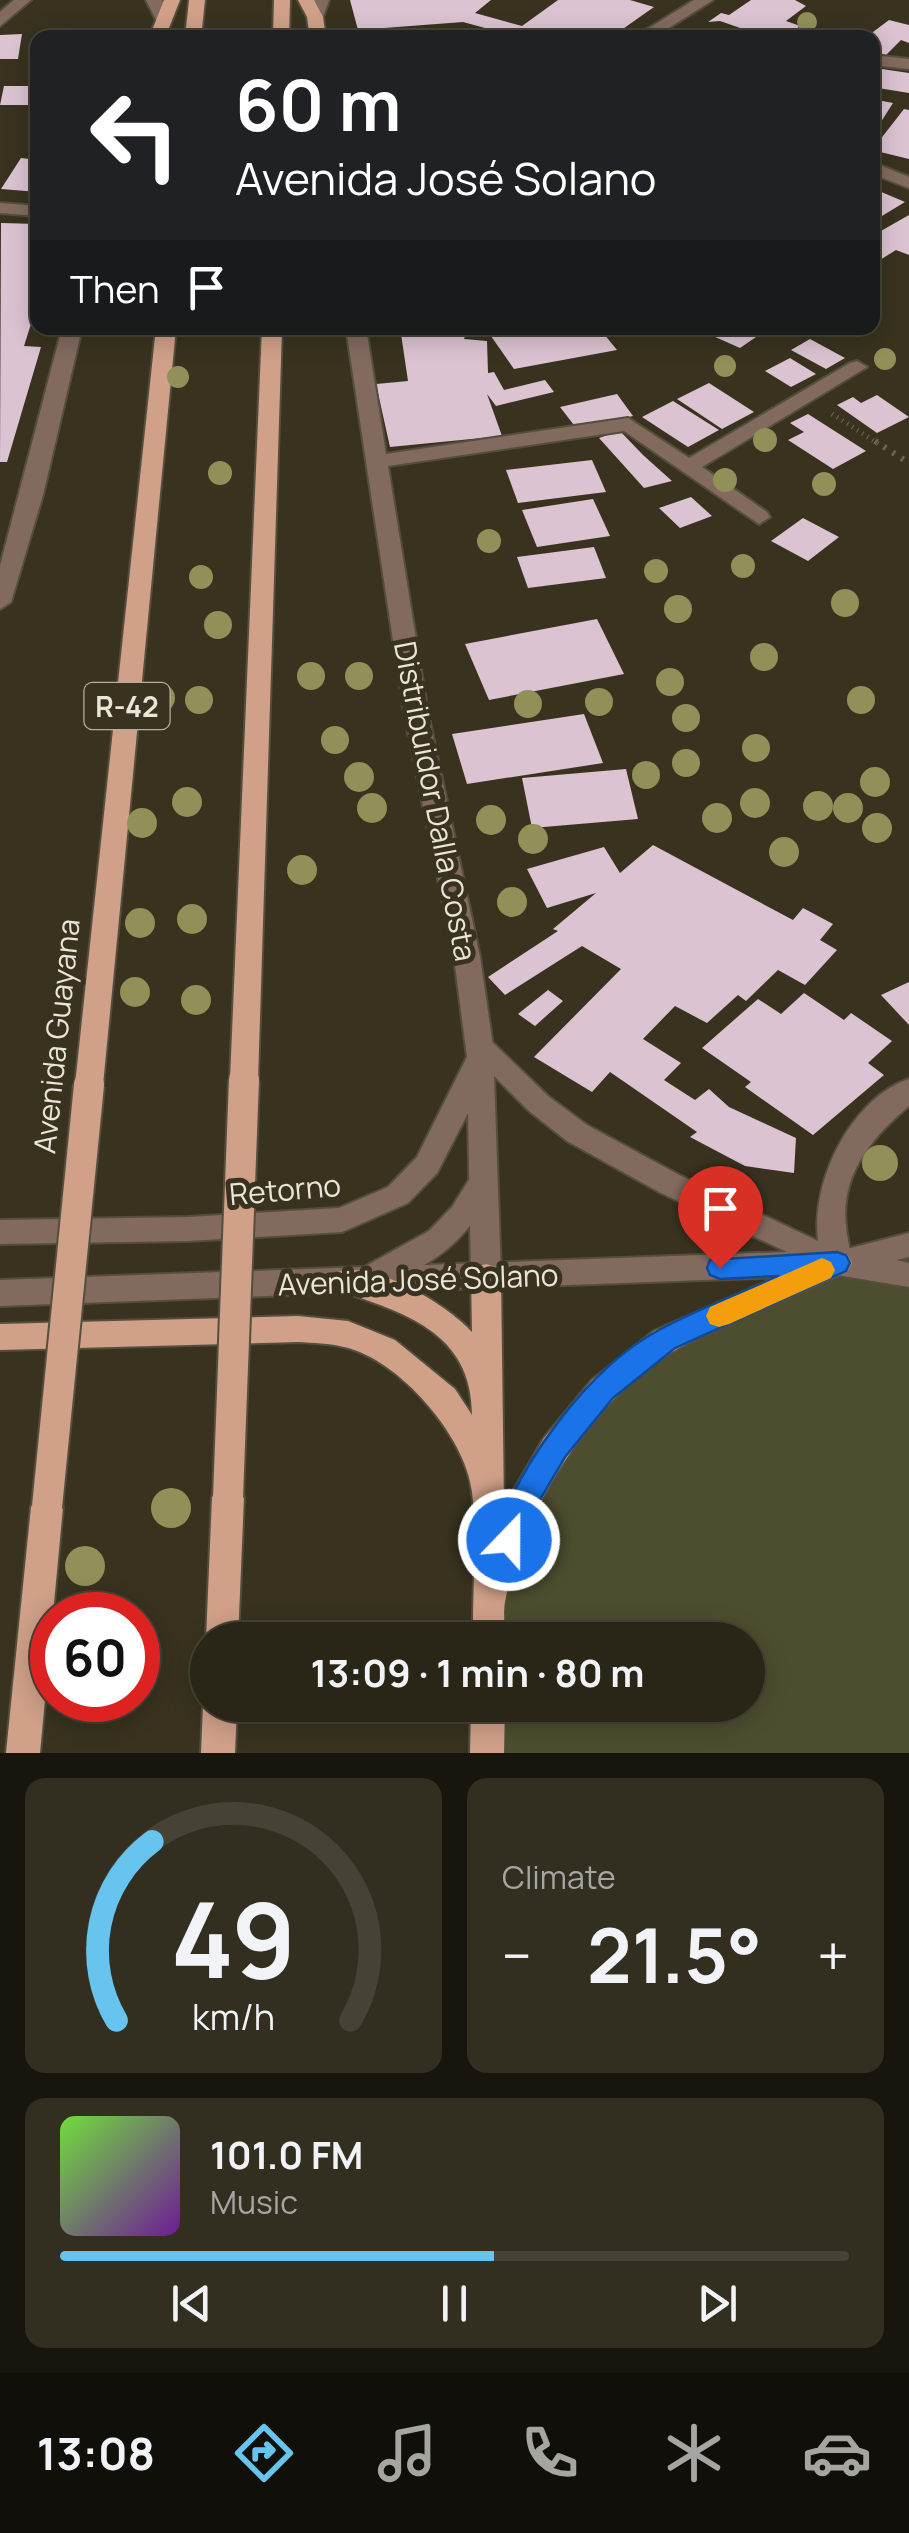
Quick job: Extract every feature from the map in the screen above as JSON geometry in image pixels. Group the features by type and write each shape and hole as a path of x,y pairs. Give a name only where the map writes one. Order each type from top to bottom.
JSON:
{"main road":[{"path":"160,30 172,0"},
{"path":"194,30 197,0"},
{"path":"281,30 282,0"},
{"path":"306,0 318,8"},
{"name":"Avenida Guayana","path":"23,1753 165,335"},
{"path":"223,1622 272,335"},
{"path":"490,1599 518,1510 555,1448 603,1390 665,1340 837,1263"},
{"path":"486,1276 490,1622"},
{"path":"348,1281 402,1296 456,1331 473,1355 489,1397"},
{"path":"0,1336 298,1329 348,1334 384,1350 415,1371 444,1399 470,1439 490,1496"},
{"path":"218,1753 219,1722"},
{"path":"487,1753 488,1722"}],"street":[{"path":"0,20 24,0"},
{"path":"154,0 163,19"},
{"path":"654,30 705,0"},
{"path":"880,61 909,64"},
{"path":"880,170 909,183"},
{"path":"0,208 30,210"},
{"path":"0,602 37,476 70,335"},
{"name":"Distribuidor Dalla Costa","path":"357,335 416,714 466,957 480,1046 486,1276"},
{"path":"688,467 857,367"},
{"path":"378,461 628,424 759,517"},
{"path":"480,1046 534,1101 577,1133 682,1190 837,1263"},
{"name":"Retorno","path":"0,1232 313,1224 368,1211 398,1194 427,1165 460,1101 480,1046"},
{"path":"837,1263 830,1206 844,1158 870,1121 909,1090"},
{"path":"348,1281 408,1262 429,1250 454,1230 482,1183"},
{"name":"Avenida José Solano","path":"837,1263 909,1245"},
{"name":"Avenida José Solano","path":"0,1293 837,1263 909,1275"}],"path":[{"path":"806,397 909,463"}],"green space":[{"path":"909,1245 909,1753 487,1753 488,1722 765,1722 765,1622 489,1622 490,1599 555,1448 665,1340"}],"building":[{"path":"350,0 491,0 475,13 522,26 558,0 630,0 654,7 621,30 492,30 463,22 358,30"},
{"path":"751,0 795,0 806,6 786,21 800,26 795,30 746,30 720,21 708,22 721,13 729,15"},
{"path":"889,20 909,25 909,43 901,40 886,55 880,53 880,30 876,30"},
{"path":"22,34 18,59 0,59 0,35"},
{"path":"880,69 909,73 909,93 880,88"},
{"path":"4,86 30,86 30,105 0,105"},
{"path":"880,101 893,103 880,123"},
{"path":"904,109 909,110 909,159 880,152 880,140"},
{"path":"21,158 30,159 30,191 1,189"},
{"path":"880,191 905,202 880,217"},
{"path":"909,215 909,255 896,250 880,260 880,231"},
{"path":"1,223 30,224 30,327 24,346 41,347 7,462 0,462"},
{"path":"401,335 465,335 464,339 487,341 488,373 494,372 504,390 545,380 554,392 496,406 487,394 502,436 390,447 376,384 408,381"},
{"path":"490,335 605,335 617,350 514,369"},
{"path":"711,335 759,335 740,348"},
{"path":"810,339 845,358 826,369 791,350"},
{"path":"790,358 816,374 791,387 765,371"},
{"path":"709,383 754,412 722,429 677,399"},
{"path":"617,394 633,416 577,429 560,407"},
{"path":"877,395 909,417 877,433 837,405 853,397 861,403"},
{"path":"673,401 719,430 688,447 642,417"},
{"path":"808,414 866,451 833,469 788,440 804,432 790,423"},
{"path":"620,431 672,481 644,488 599,438"},
{"path":"592,460 606,492 518,503 506,470"},
{"path":"691,497 712,516 680,528 659,508"},
{"path":"593,499 610,536 537,547 522,510"},
{"path":"803,518 839,537 808,561 771,541"},
{"path":"594,547 606,578 528,588 517,557"},
{"path":"597,619 624,674 489,700 465,644"},
{"path":"584,714 603,763 467,784 452,734"},
{"path":"626,769 638,819 532,828 522,778"},
{"path":"653,845 793,920 803,908 833,924 820,940 837,950 805,985 778,970 746,1001 738,995 707,1023 675,1006 643,1039 681,1063 664,1080 695,1100 709,1089 729,1107 796,1138 794,1173 745,1166 690,1137 697,1132 610,1072 592,1092 534,1057 621,969 582,946 505,995 488,977 558,931 553,929 596,893 547,908 527,869 604,847 620,873"},
{"path":"909,982 909,1025 881,995"},
{"path":"548,990 563,1001 535,1026 518,1014"},
{"path":"804,993 844,1020 851,1013 892,1041 868,1063 884,1075 813,1135 745,1087 751,1082 702,1048 758,999 781,1014"}],"slow traffic":[{"path":"719,1316 822,1270"}],"route":[{"path":"509,1540 518,1510 555,1448 603,1390 665,1340 837,1263 720,1268"}]}
